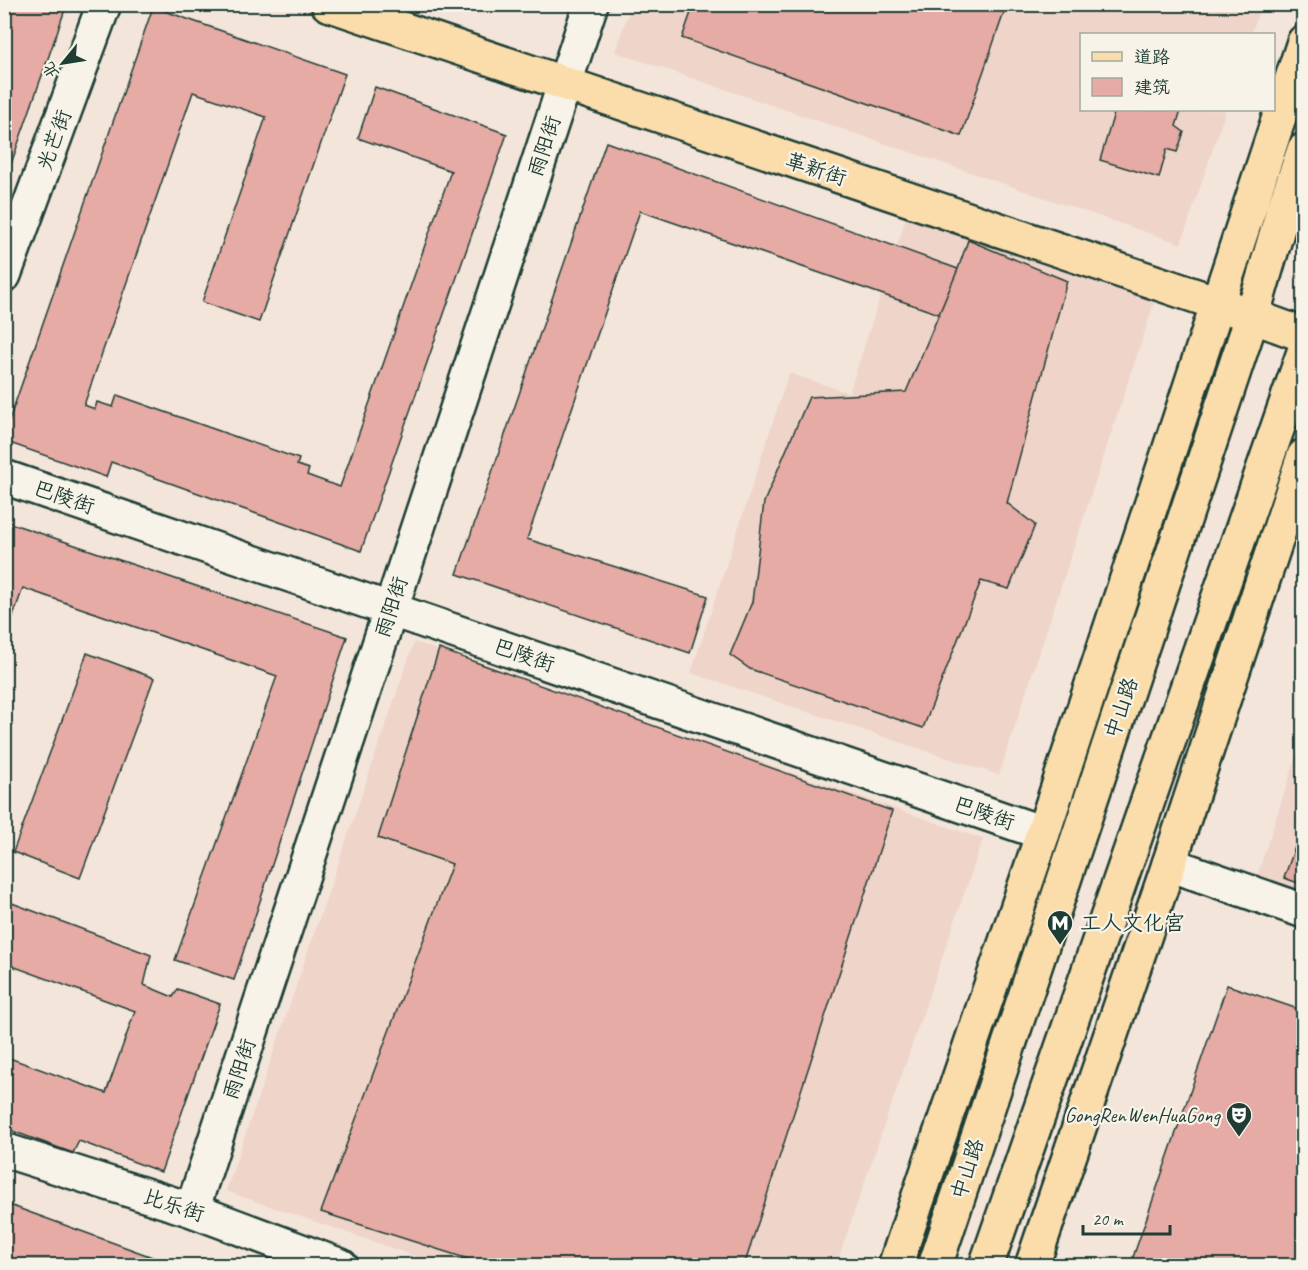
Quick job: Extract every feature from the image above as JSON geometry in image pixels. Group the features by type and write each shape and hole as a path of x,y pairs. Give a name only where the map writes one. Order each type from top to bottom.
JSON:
{"main road":[{"name":"革新街","path":"328,4 1217,303 1304,335"},
{"path":"895,1266 1043,833 1304,42"},
{"name":"中山路","path":"935,1266 1252,317 1283,211 1304,150"},
{"path":"986,1266 1304,352"},
{"path":"1032,1266 1169,864 1304,456"}],"street":[{"name":"光芒街","path":"4,275 104,4"},
{"name":"雨阳街","path":"192,1210 591,4"},
{"name":"巴陵街","path":"4,477 1043,833"},
{"path":"1169,864 1304,911"},
{"name":"比乐街","path":"4,1150 192,1210 341,1266"}],"shaded area":[{"path":"631,5 1261,5 1251,33 1080,33 1080,111 1226,111 1181,244 615,52"},
{"path":"907,215 1156,297 999,775 691,673 789,373 849,393"},
{"path":"414,642 983,839 836,1265 441,1265 226,1191"},
{"path":"1303,736 1303,902 1255,882"}],"building":[{"path":"4,4 67,4 4,184"},
{"path":"694,4 1007,4 961,136 682,38"},
{"path":"153,7 345,74 259,322 202,302 266,117 193,92 84,405 95,409 97,402 113,407 117,395 299,459 297,465 309,469 307,475 340,487 451,171 358,138 375,87 507,134 361,551 111,462 106,477 4,441 4,435"},
{"path":"1115,111 1181,111 1176,126 1184,132 1177,152 1167,149 1159,178 1100,160"},
{"path":"606,142 958,269 939,314 640,211 527,539 708,596 690,653 457,574"},
{"path":"968,240 1067,281 1007,503 1035,525 1009,589 981,581 923,728 750,669 730,655 752,602 764,502 809,397 906,392"},
{"path":"4,521 347,637 234,980 175,960 277,676 23,588 4,642"},
{"path":"439,649 892,811 744,1266 490,1266 321,1212 452,864 378,838"},
{"path":"87,653 154,678 80,878 13,852"},
{"path":"1304,822 1304,885 1284,878"},
{"path":"4,900 151,955 144,985 173,997 178,989 220,1004 161,1172 79,1141 73,1153 4,1128 4,1056 106,1093 135,1011 4,963"},
{"name":"GongRenWenHuaGong","path":"1227,985 1304,1011 1304,1266 1130,1266"},
{"path":"4,1203 177,1266 4,1266"}],"place":[{"name":"工人文化宫","path":"1060,946"},
{"name":"GongRenWenHuaGong","path":"1239,1138"}]}
